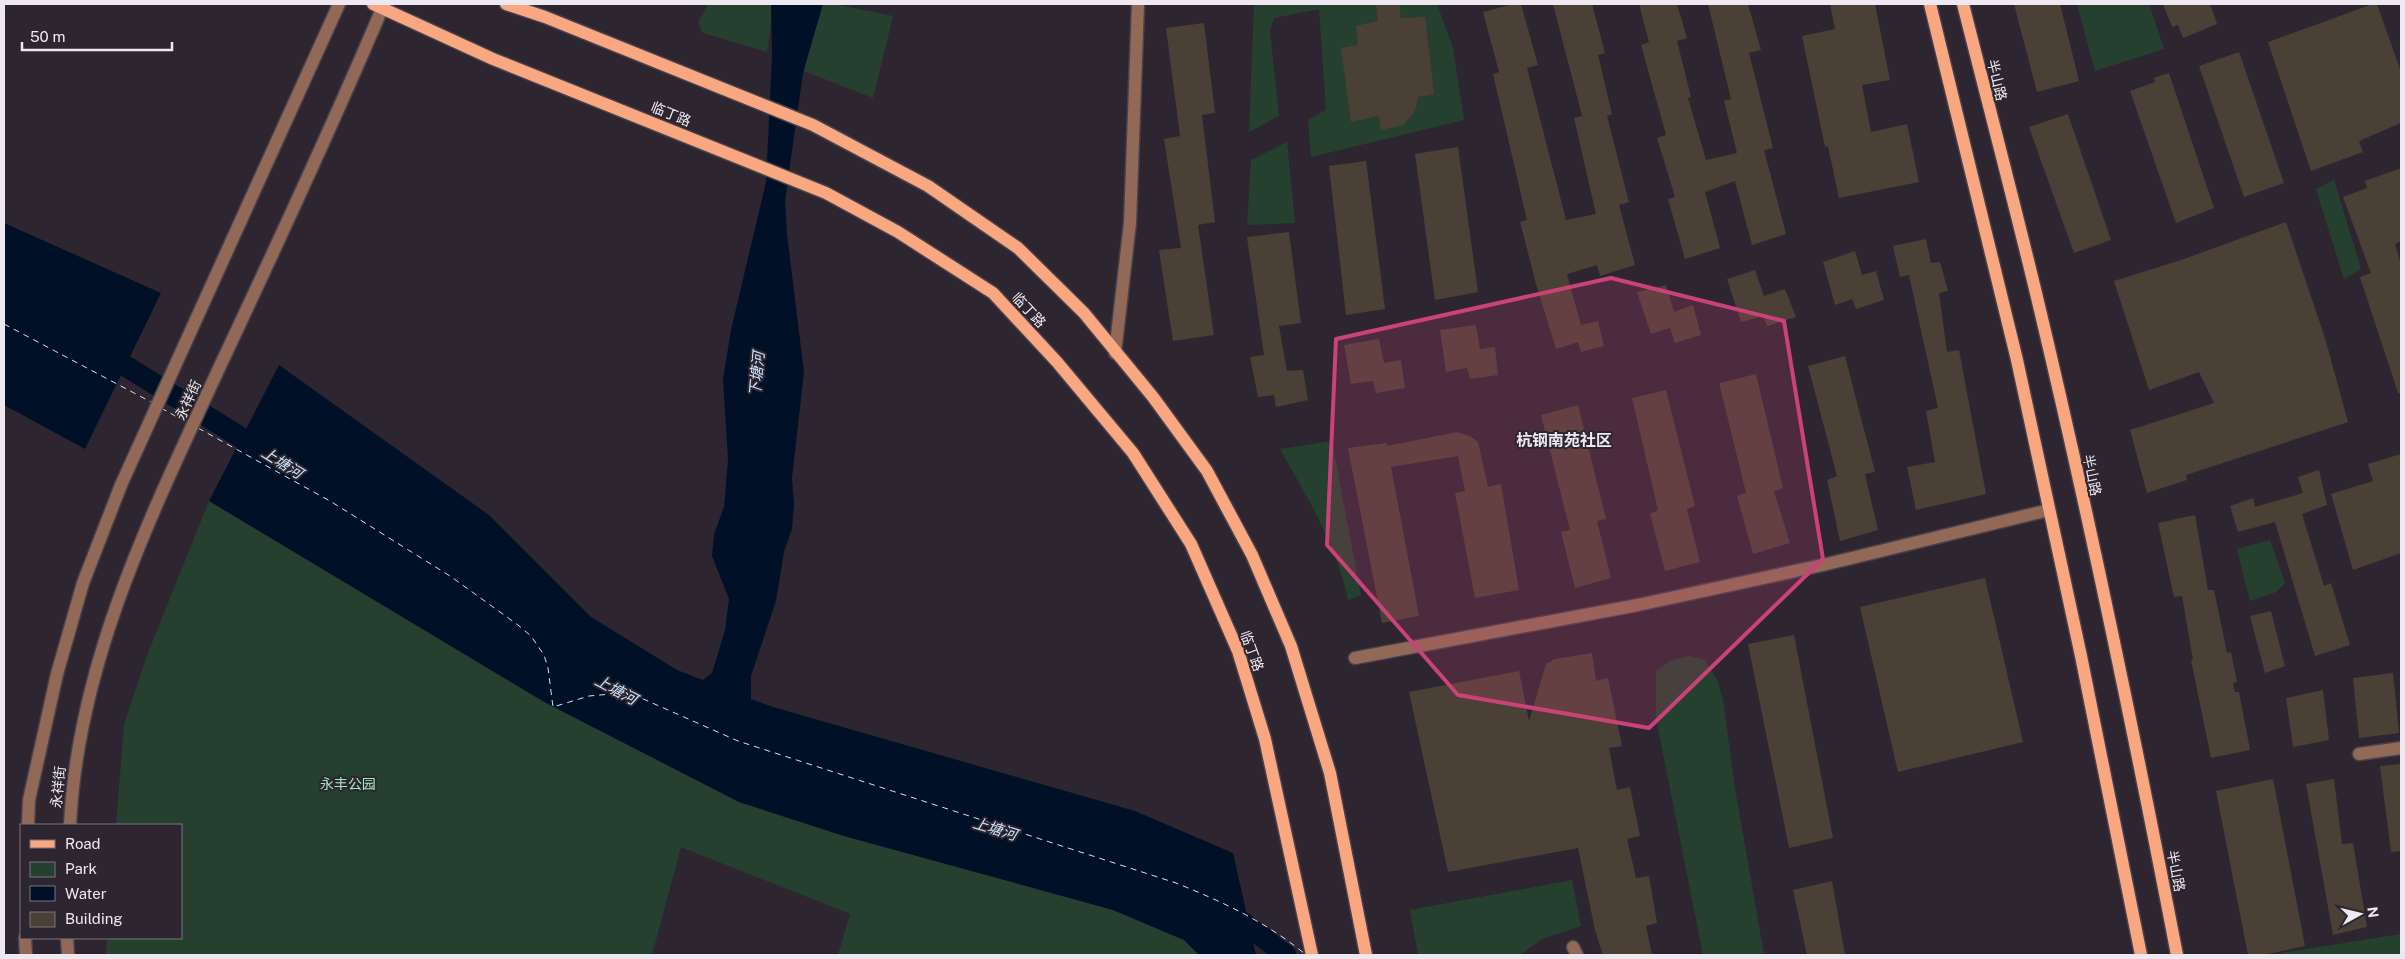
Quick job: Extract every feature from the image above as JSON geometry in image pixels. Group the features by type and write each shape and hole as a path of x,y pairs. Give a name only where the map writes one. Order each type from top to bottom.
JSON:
{"main road":[{"path":"506,4 545,16 754,100 813,126 928,186 1018,248 1084,313 1153,398 1207,471 1252,555 1291,646 1330,773 1366,955"},
{"path":"1930,4 2017,360 2141,955"},
{"name":"半山路","path":"1963,4 2035,290 2066,424 2133,724 2177,955"},
{"name":"临丁路","path":"380,5 493,59 826,193 898,232 993,293 1056,362 1133,454 1191,544 1238,651 1265,739 1312,955"}],"street":[{"name":"永祥街","path":"28,824 29,800 57,674 83,583 121,485 339,4"},
{"path":"1115,353 1130,223 1138,4"},
{"name":"永祥街","path":"70,824 72,786 87,700 115,607 155,506 380,5"},
{"path":"1355,658 1638,606 1823,565 2049,510"},
{"path":"2359,754 2401,748"},
{"path":"25,939 26,955"},
{"path":"67,939 68,955"}],"highlighted area":[{"path":"1611,278 1784,321 1823,559 1649,728 1458,695 1327,545 1336,339"}],"green space":[{"path":"708,4 774,4 767,52 703,33 698,23"},
{"path":"813,4 834,4 893,16 873,98 804,71"},
{"path":"1254,4 1437,4 1453,48 1464,120 1311,157 1308,120 1326,110 1319,9 1274,18 1270,31 1279,116 1249,132"},
{"path":"2077,4 2149,4 2164,49 2095,71"},
{"path":"1287,142 1295,223 1247,225 1251,160"},
{"path":"2334,180 2361,269 2344,279 2316,189"},
{"path":"1332,441 1361,595 1348,600 1337,560 1329,541 1280,449"},
{"name":"永丰公园","path":"209,501 546,703 739,802 844,836 1113,910 1184,940 1199,955 838,955 850,914 681,847 652,955 106,955 107,939 182,939 182,824 116,824 124,724 146,658"},
{"path":"2270,540 2285,583 2276,592 2250,601 2237,549"},
{"path":"1690,656 1705,660 1717,680 1723,700 1735,788 1764,955 1703,955 1656,718 1656,671 1672,660"},
{"path":"1572,880 1581,926 1542,939 1520,955 1418,955 1410,910"},
{"path":"2401,934 2401,955 2268,955"}],"water":[{"name":"下塘河","path":"771,4 823,4 803,73 785,201 787,234 804,372 792,478 794,504 792,529 784,552 776,601 751,676 751,699 773,707 1135,811 1233,853 1256,955 1199,955 1184,940 1113,910 844,836 739,802 546,703 209,501 279,365 489,515 591,617 677,670 703,680 712,673 725,630 729,599 712,556 714,534 724,507 728,459 723,379 731,330 766,182 772,56"},
{"path":"4,223 161,293 85,449 4,405"}],"building":[{"path":"1376,4 1399,4 1401,18 1425,17 1434,94 1418,97 1415,111 1403,125 1381,130 1379,116 1351,122 1341,48 1358,45 1356,26 1378,21"},
{"path":"1521,4 1538,65 1527,68 1566,220 1596,214 1574,118 1582,116 1553,4 1592,4 1605,53 1598,55 1612,114 1607,116 1629,202 1619,205 1635,265 1600,276 1597,265 1567,274 1581,325 1598,321 1604,346 1581,352 1578,342 1556,349 1536,284 1520,222 1527,220 1493,74 1499,72 1483,12"},
{"path":"1639,4 1677,4 1687,38 1677,41 1691,97 1688,98 1706,160 1737,153 1724,101 1731,99 1708,4 1748,4 1761,50 1749,53 1773,148 1764,150 1786,234 1752,245 1735,181 1705,192 1720,248 1685,259 1668,199 1675,197 1657,138 1666,135 1641,45 1649,42"},
{"path":"1830,4 1875,4 1890,80 1862,85 1871,132 1907,124 1919,182 1839,198 1828,146 1825,147 1802,36 1835,29"},
{"path":"2014,4 2060,4 2079,81 2037,92"},
{"path":"2163,4 2210,4 2217,24 2183,38 2178,25 2172,27"},
{"path":"2377,4 2401,72 2401,123 2359,141 2363,152 2311,171 2268,42"},
{"path":"1204,23 1215,113 1202,115 1215,222 1198,225 1214,335 1173,341 1159,250 1181,248 1164,139 1180,136 1166,28"},
{"path":"2239,52 2284,183 2244,197 2199,66"},
{"path":"2169,73 2214,208 2176,223 2130,91 2155,82 2154,78"},
{"path":"2068,114 2111,240 2074,253 2029,127"},
{"path":"1458,147 1478,292 1435,300 1415,154"},
{"path":"1366,161 1385,309 1346,315 1329,166"},
{"path":"2401,168 2401,241 2395,244 2401,264 2401,393 2398,393 2360,277 2371,273 2343,197 2367,188 2365,181"},
{"path":"2286,222 2325,338 2348,422 2186,475 2187,480 2147,493 2130,430 2214,403 2199,372 2149,390 2114,281 2181,260"},
{"path":"1289,232 1301,323 1279,326 1287,371 1303,370 1308,400 1276,407 1274,395 1258,397 1250,357 1264,355 1247,237"},
{"path":"1926,239 1931,263 1940,262 1948,291 1939,293 1947,352 1959,350 1986,494 1916,510 1907,467 1935,462 1926,411 1938,408 1909,275 1900,277 1893,246"},
{"path":"1855,251 1862,275 1876,271 1884,300 1856,309 1852,299 1835,305 1823,262"},
{"path":"1755,270 1764,296 1785,289 1796,317 1767,326 1763,316 1741,322 1727,279"},
{"path":"1666,285 1674,312 1693,305 1701,335 1675,343 1670,328 1651,334 1637,292"},
{"path":"1476,325 1480,349 1495,347 1498,375 1470,379 1467,368 1446,372 1440,330"},
{"path":"1379,339 1384,363 1401,360 1405,388 1376,393 1373,381 1351,384 1344,345"},
{"path":"1845,356 1875,472 1865,474 1878,530 1840,541 1827,480 1837,476 1808,366"},
{"path":"1756,374 1783,488 1774,491 1790,543 1753,554 1737,496 1746,493 1719,383"},
{"path":"1666,390 1695,506 1687,509 1700,562 1665,571 1650,514 1658,510 1632,398"},
{"path":"1578,405 1606,519 1597,521 1611,578 1575,588 1561,532 1570,530 1541,415"},
{"path":"1457,432 1470,436 1478,442 1488,487 1501,484 1519,590 1475,598 1455,493 1465,491 1458,456 1391,467 1419,616 1382,623 1348,448 1387,443 1387,446"},
{"path":"2401,454 2401,553 2353,570 2331,494 2373,481 2368,464"},
{"path":"2319,470 2327,505 2302,514 2324,586 2331,583 2350,645 2315,656 2275,522 2238,532 2230,506 2253,498 2255,507 2303,493 2298,477"},
{"path":"2195,515 2208,590 2214,590 2227,653 2231,652 2237,682 2233,683 2235,692 2239,692 2250,750 2211,758 2191,660 2193,660 2182,596 2174,597 2158,523"},
{"path":"1985,578 2023,742 1898,772 1860,607"},
{"path":"2271,611 2285,666 2265,673 2250,616"},
{"path":"1794,635 1833,838 1789,848 1748,644"},
{"path":"1592,653 1596,681 1608,678 1622,746 1609,748 1617,790 1630,787 1640,836 1627,839 1636,878 1649,876 1657,923 1646,926 1652,955 1603,955 1595,930 1578,848 1448,872 1409,692 1519,671 1529,721 1546,664 1555,659"},
{"path":"2393,673 2399,733 2359,738 2353,678"},
{"path":"2323,690 2329,740 2293,747 2286,698"},
{"path":"2401,764 2401,851 2391,852 2380,766"},
{"path":"2273,779 2305,946 2263,955 2248,955 2216,791"},
{"path":"2334,779 2342,844 2353,843 2367,927 2333,935 2306,784"},
{"path":"1832,881 1845,955 1807,955 1793,890"}],"waterway":[{"name":"上塘河","path":"100,350 266,453"},
{"name":"上塘河","path":"1228,911 1286,955"}],"ferry route":[{"path":"4,324 151,402"},
{"path":"161,408 188,423"},
{"path":"198,428 330,501 450,576 518,625 531,636 544,655 548,668 553,707 589,696 611,694 641,698 738,741 1176,883 1259,922 1305,954"}],"district":[{"name":"杭钢南苑社区","path":"1564,440"}]}
